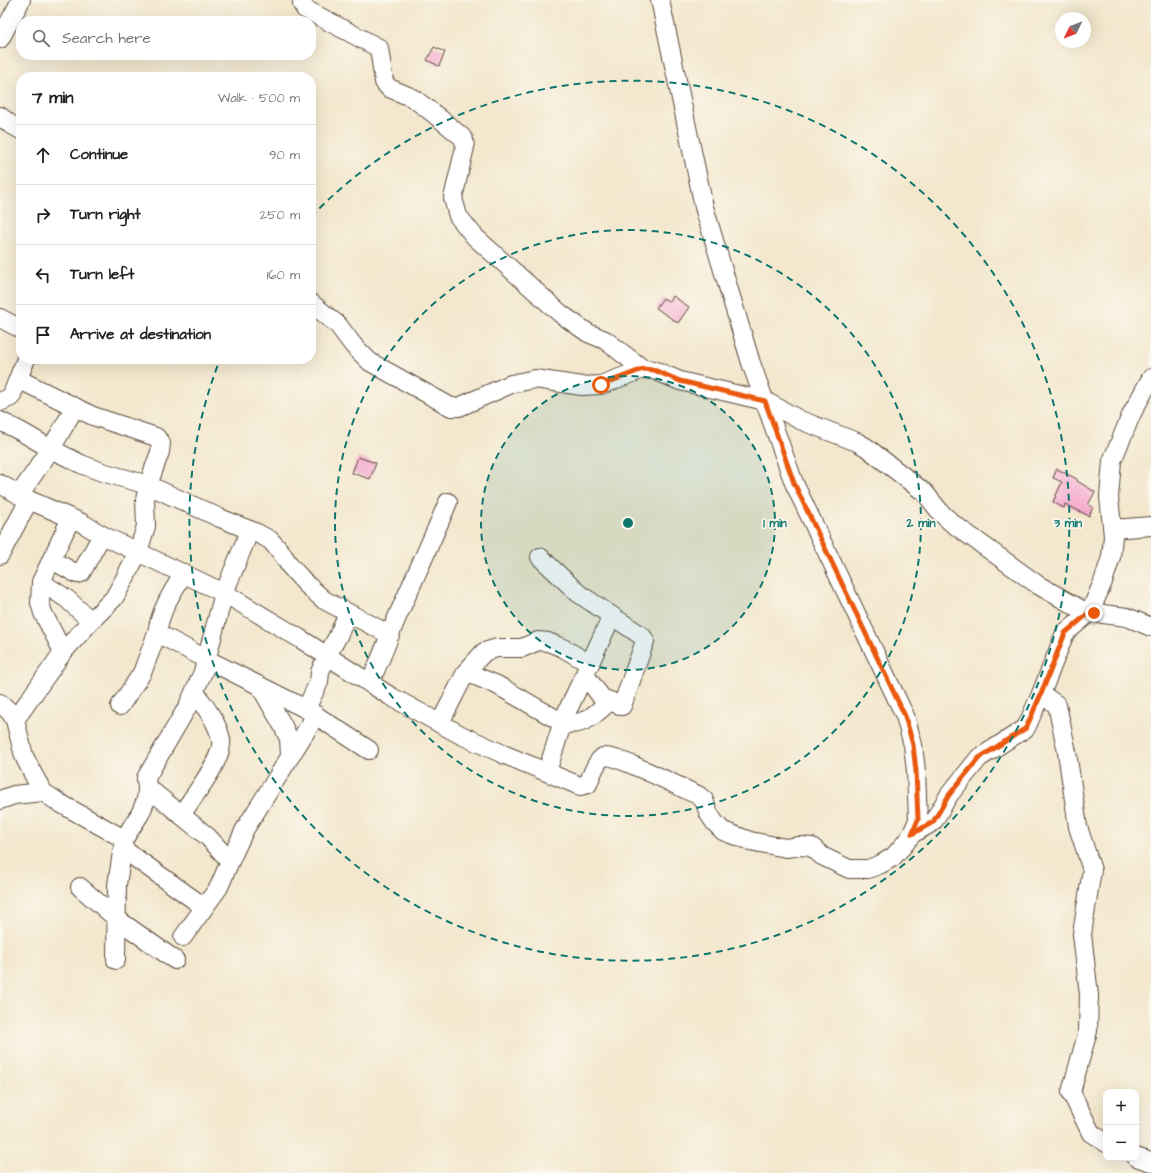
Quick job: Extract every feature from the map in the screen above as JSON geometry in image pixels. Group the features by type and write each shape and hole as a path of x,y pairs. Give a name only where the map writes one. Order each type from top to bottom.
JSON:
{"street":[{"path":"0,39 21,0"},
{"path":"303,0 302,4 305,9 379,48 384,82 389,88 413,98 464,140 465,147 453,198 458,216 475,238 565,318 588,333 605,340 643,369"},
{"path":"0,484 24,497 95,529 102,535 224,593 390,696 461,735 503,754 580,786 588,784 598,761 607,757 635,766 698,795 704,800 709,814 715,823 723,830 750,841 786,848 800,846 812,847 822,856 849,869 868,869 893,857 912,834 918,820 916,771 913,745 905,716 794,483 751,363 704,207 660,0"},
{"path":"0,116 16,127"},
{"path":"316,307 338,325 353,345 370,362 451,407 459,407 511,384 535,379 582,386 601,385 643,369 654,370 680,381 765,401 800,420 857,442 866,447 925,493 942,513 964,533 1038,585 1066,602 1082,610 1127,617 1151,627"},
{"path":"0,318 16,326"},
{"path":"0,402 11,397 24,364"},
{"path":"912,834 933,822 949,795 979,758 1026,728 1065,633 1090,612 1103,582 1111,557 1112,529 1109,498 1112,461 1132,413 1151,378"},
{"path":"15,720 63,652 114,598 138,552 146,526 145,500 148,485 160,452 161,443 156,437 93,416 18,379"},
{"path":"0,555 24,497 75,407"},
{"path":"0,421 81,464 102,472 148,485 270,540 306,584 324,600 390,635"},
{"path":"370,683 380,664 390,635 448,502"},
{"path":"63,652 40,604 41,582 71,518"},
{"path":"1112,529 1151,526"},
{"path":"116,960 117,885 123,844 146,800 146,778 188,706 203,672 224,593 250,530"},
{"path":"52,560 77,574 81,573 102,535"},
{"path":"440,723 466,672 484,652 496,648 522,648 538,641 548,642 558,646 587,670 602,698 622,706 645,641 642,636 578,593 540,556"},
{"path":"120,706 142,672 157,633 159,622 170,596 184,573"},
{"path":"41,582 67,598 91,621"},
{"path":"183,938 219,887 245,829 290,755 311,712 320,672 348,613"},
{"path":"547,772 562,723 612,616"},
{"path":"157,633 311,712 369,750"},
{"path":"466,672 497,685 562,723 570,724 587,720 610,701"},
{"path":"260,686 289,739 290,755"},
{"path":"181,815 220,754 221,741 214,722 194,692"},
{"path":"1041,694 1057,705 1067,752 1078,827 1092,870 1082,934 1089,995 1088,1031 1072,1092 1091,1133 1103,1141"},
{"path":"0,703 10,712 15,720 24,756 43,792 123,844 204,907"},
{"path":"147,787 208,837 230,861"},
{"path":"0,800 14,796 43,792"},
{"path":"80,887 117,919 175,960"},
{"path":"1139,1158 1151,1162"}],"building":[{"path":"434,47 445,52 439,66 427,60"},
{"path":"673,296 689,307 678,323 656,308 663,298 670,302"},
{"path":"358,457 376,463 370,479 352,473"},
{"path":"1057,469 1077,479 1077,481 1095,492 1088,505 1093,507 1089,516 1065,504 1064,508 1053,502 1062,482 1053,478"}],"route":[{"path":"601,385 643,369 654,370 680,381 765,401 794,483 905,716 913,745 916,771 918,820 912,834 933,822 949,795 979,758 1026,728 1065,633 1090,612 1094,613"}]}
